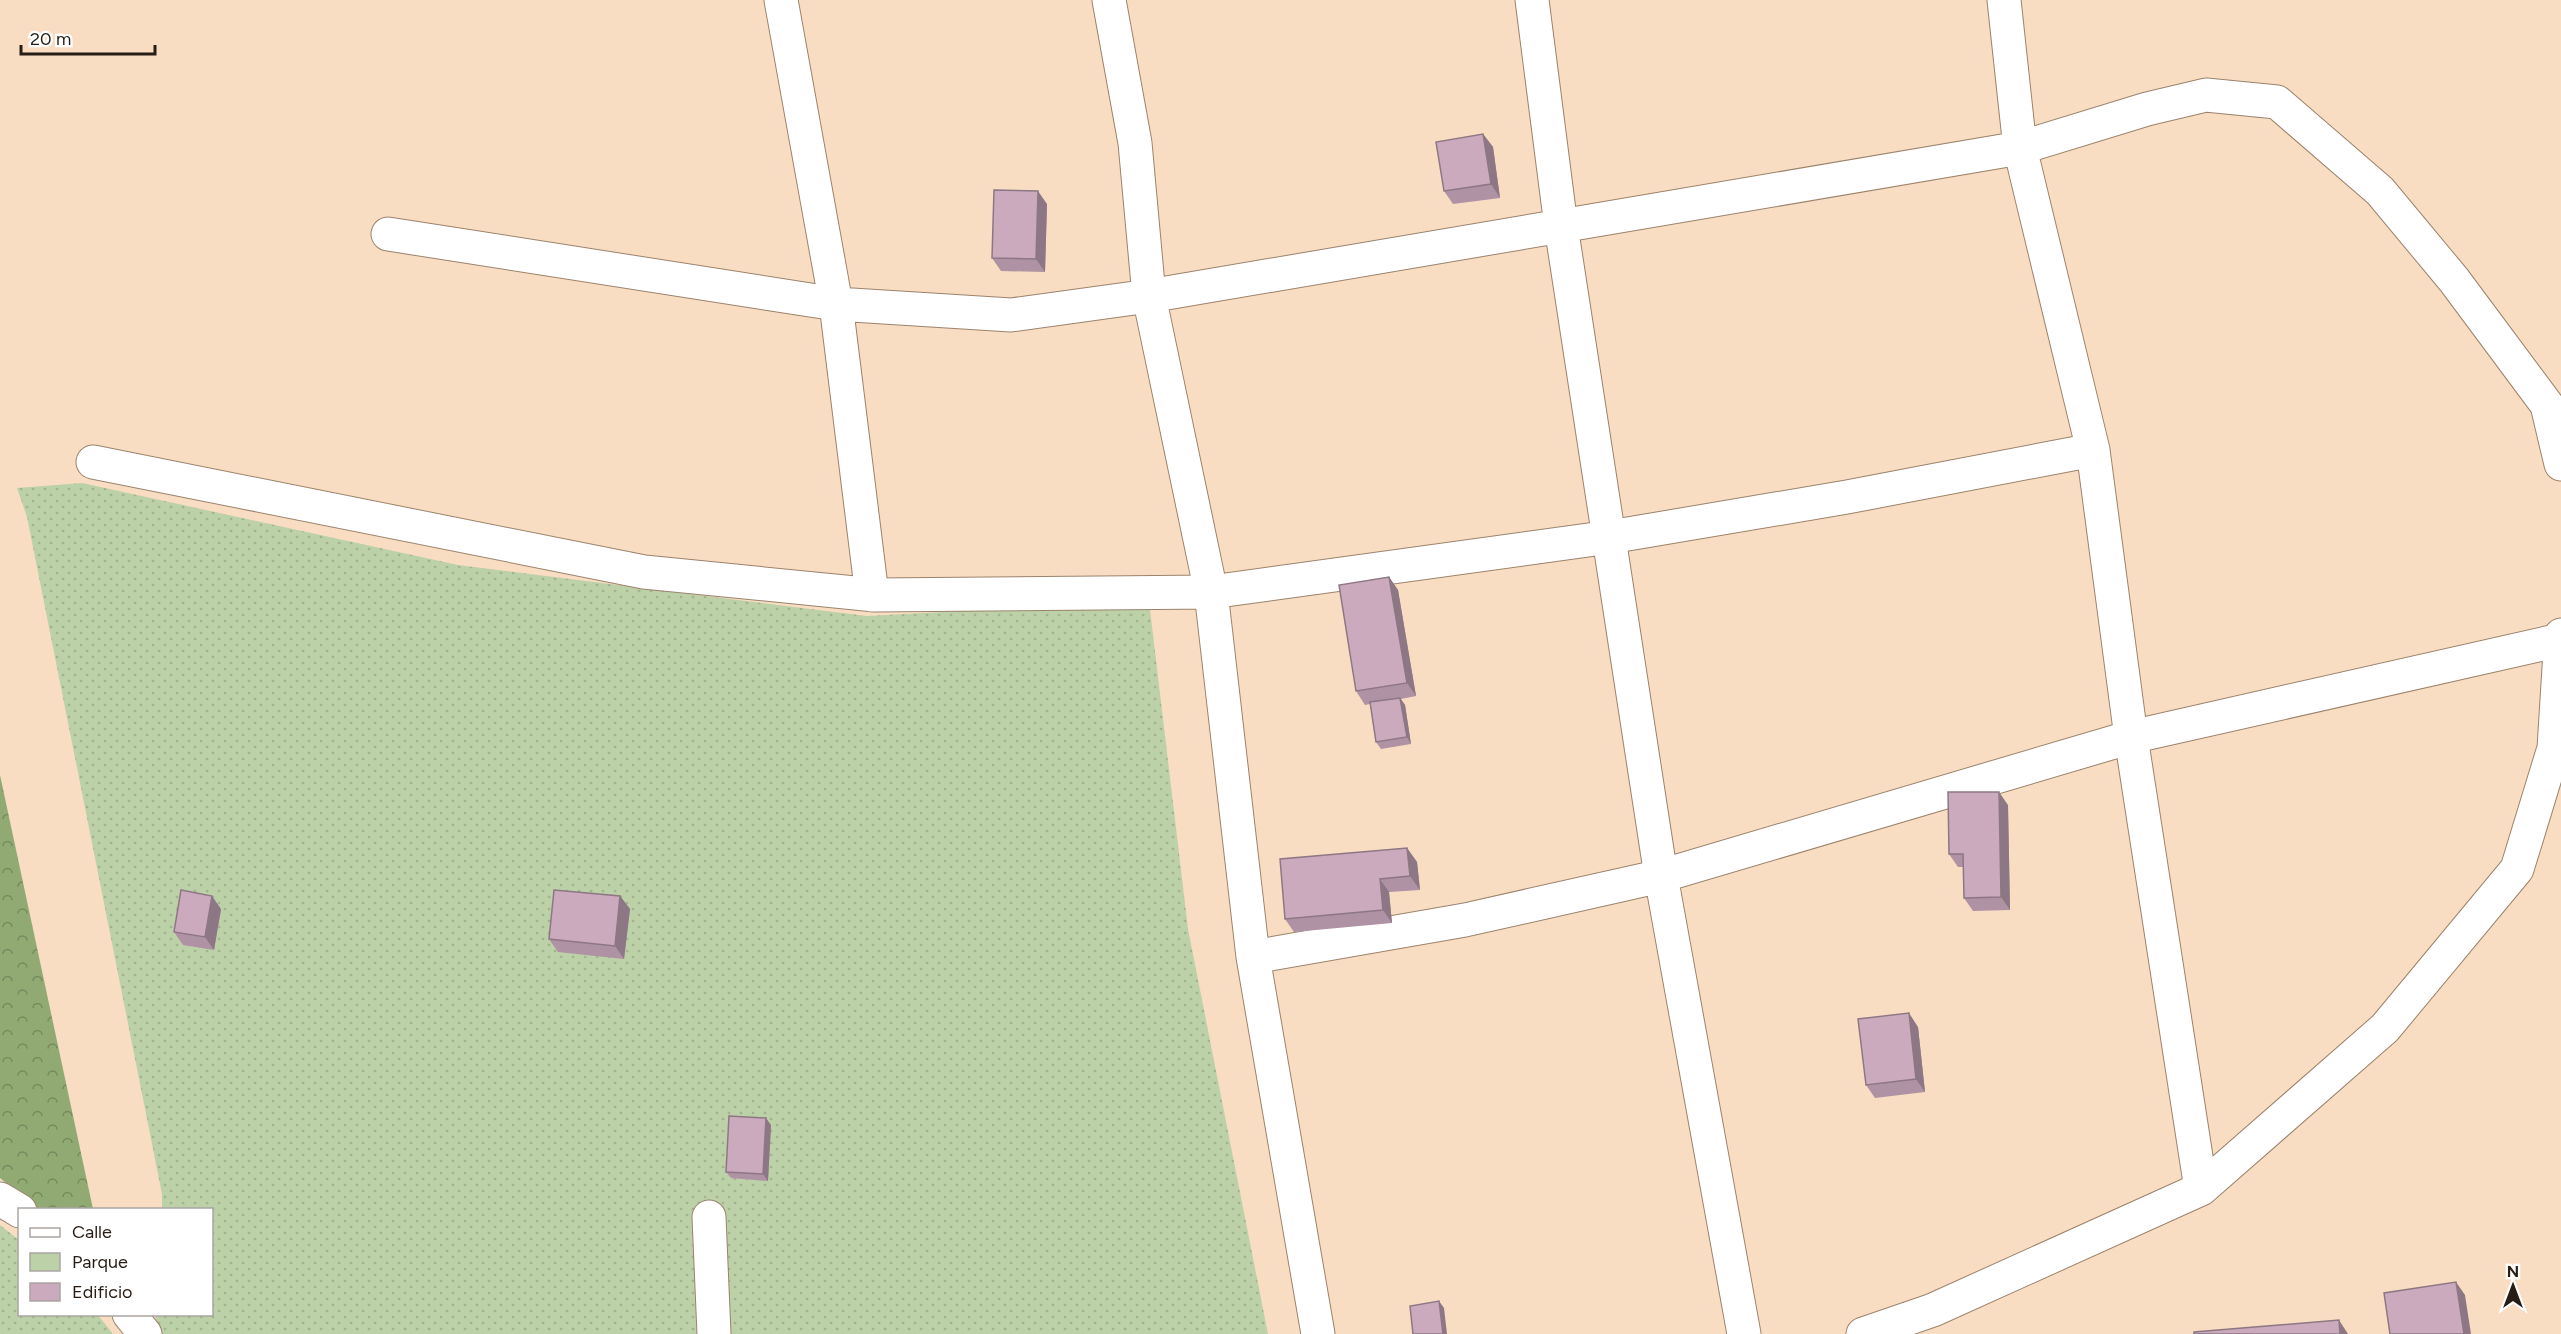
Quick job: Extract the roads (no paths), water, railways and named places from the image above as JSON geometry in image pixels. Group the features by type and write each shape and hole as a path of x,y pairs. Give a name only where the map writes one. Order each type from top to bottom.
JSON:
{"street":[{"path":"781,0 836,304 872,595"},
{"path":"1109,0 1135,143 1149,296 1211,592 1253,957 1318,1334"},
{"path":"1532,0 1561,226 1661,876 1744,1334"},
{"path":"2004,0 2020,148 2093,450 2131,737 2201,1190"},
{"path":"388,234 836,304 1011,315 1149,296 2020,148 2147,109 2206,95 2277,102 2380,191 2454,280 2547,405 2561,464"},
{"path":"93,462 644,572 872,595 1211,592 1610,537 1847,497 2093,450"},
{"path":"1253,957 1465,920 1661,876 2131,737 2560,637 2554,748 2517,869 2385,1028 2201,1190 1933,1310 1863,1334"},
{"path":"0,1199 18,1210"},
{"path":"709,1217 714,1334"},
{"path":"131,1316 145,1334"}]}
